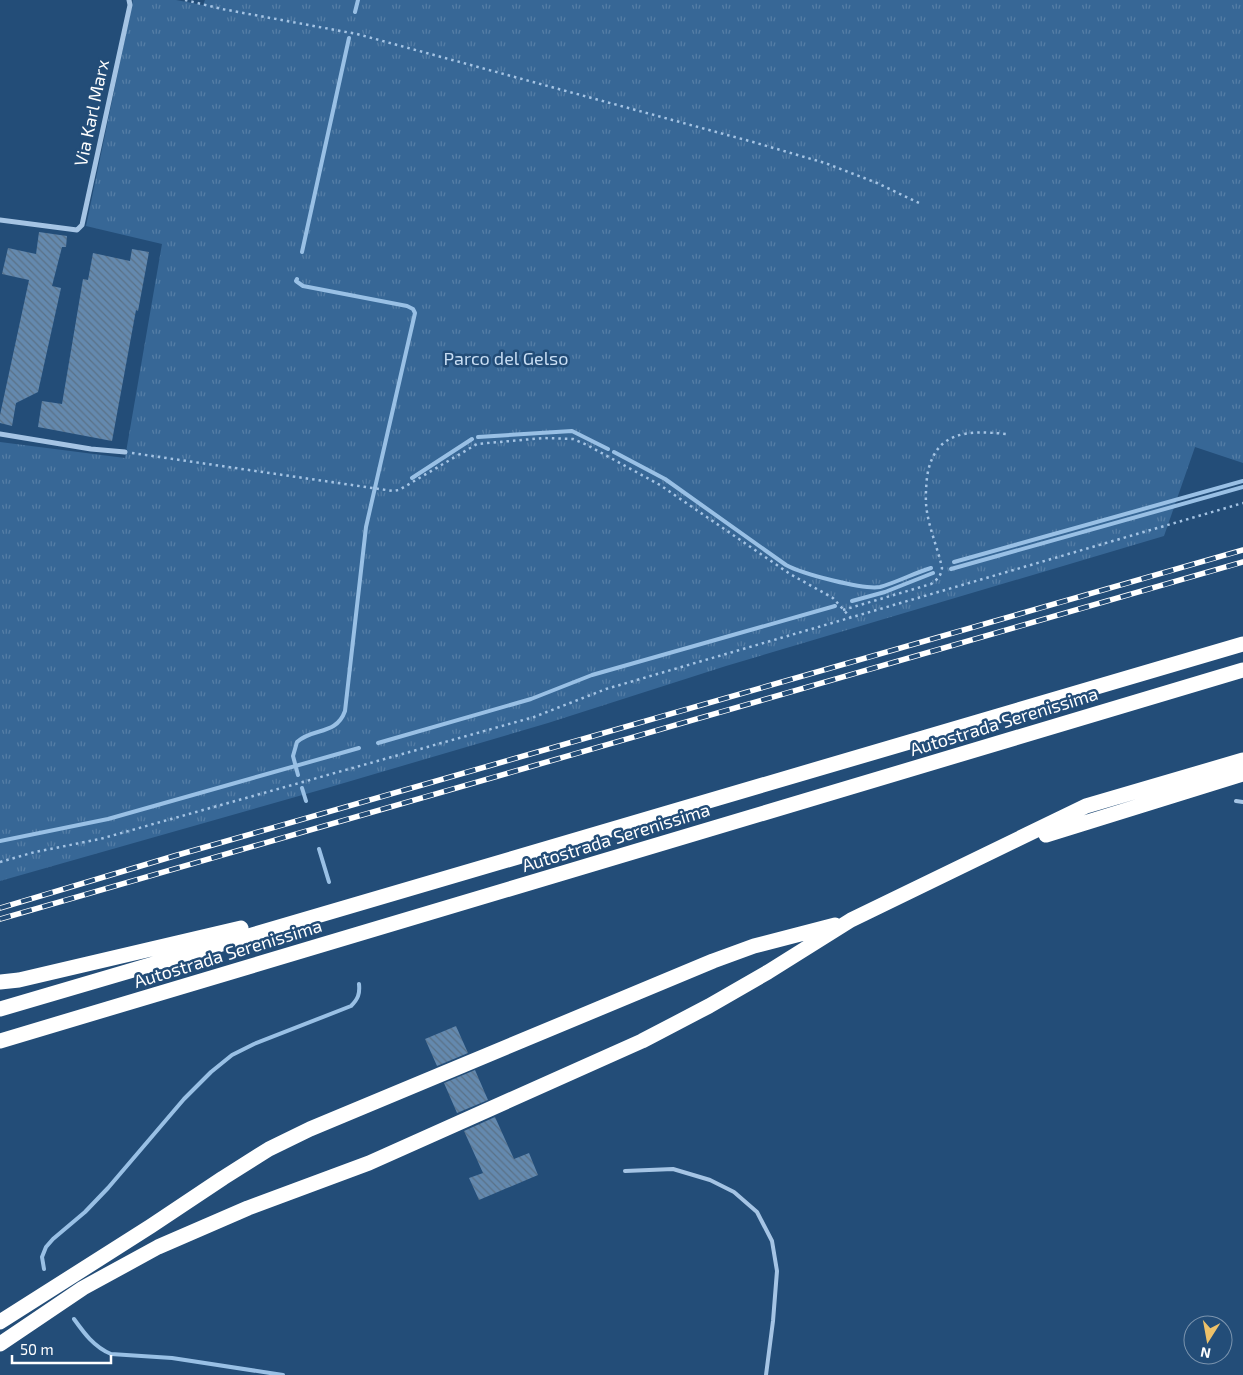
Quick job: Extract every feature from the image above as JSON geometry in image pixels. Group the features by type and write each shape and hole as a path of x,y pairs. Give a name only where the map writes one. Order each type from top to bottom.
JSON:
{"highway":[{"name":"Autostrada Serenissima","path":"0,1009 1243,644"},
{"name":"Autostrada Serenissima","path":"0,1041 1243,670"},
{"path":"0,1344 83,1288 158,1247 248,1208 369,1163 642,1041 768,972 851,920 1086,806 1243,760"},
{"path":"994,851 1243,774"},
{"path":"0,982 19,980 398,891"},
{"path":"0,1322 238,1168 269,1149 310,1129 713,961 754,946 851,920"},
{"path":"0,1046 30,1033"}],"street":[{"name":"Via Karl Marx","path":"0,220 77,230 82,226 130,5 129,0"},
{"path":"0,434 91,449 126,452"}],"lane":[{"path":"1236,801 1243,802"},
{"path":"625,1171 672,1168 710,1180 734,1192 757,1212 772,1241 777,1271 766,1375"}],"path":[{"path":"185,0 366,36 753,142 825,163 877,183 919,203"},
{"path":"843,610 931,584 940,576 941,562 927,514 926,500 927,478 933,456 940,446 951,438 986,432 1006,434"},
{"path":"126,452 382,490 400,490 477,444 544,438 573,439 660,485 782,570 833,598 850,617"},
{"path":"0,862 35,852 100,839 534,717 606,688 1243,503"}],"green space":[{"name":"Parco del Gelso","path":"133,0 176,0 203,5 205,0 1243,0 1243,463 1195,447 1164,536 726,666 548,723 0,881 0,442 125,458 162,244 86,226"}],"building":[{"path":"39,232 67,236 66,247 62,247 52,286 61,288 38,392 16,403 12,426 0,423 0,415 29,280 2,274 8,248 36,254"},
{"path":"132,249 149,252 138,311 136,310 112,441 38,427 42,401 62,404 83,279 88,280 93,253 130,261"},
{"path":"456,1026 468,1053 437,1066 425,1039"},
{"path":"475,1070 488,1100 457,1113 444,1083"},
{"path":"495,1117 514,1159 529,1153 538,1175 479,1200 469,1178 483,1173 464,1131"}],"waterway":[{"path":"355,12 358,0"},
{"path":"302,252 349,38"},
{"path":"297,279 296,281 303,286 407,306 413,309 415,313 366,527 345,711 341,719 330,728 310,734 297,742 293,756 298,775"},
{"path":"478,437 572,431 608,449"},
{"path":"412,478 472,439"},
{"path":"614,452 665,479 794,569 861,586 880,587 931,568"},
{"path":"954,562 1243,481"},
{"path":"951,569 1243,487"},
{"path":"852,601 885,592 933,573"},
{"path":"378,743 531,699 592,675 835,606"},
{"path":"0,841 108,819 359,748"},
{"path":"302,788 306,801"},
{"path":"319,849 329,882"},
{"path":"44,1269 42,1257 46,1247 85,1212 108,1188 184,1099 211,1072 232,1055 254,1044 351,1006 358,996 359,984"},
{"path":"74,1319 94,1344 111,1354 172,1358 283,1375"}],"railway":[{"path":"0,908 174,856 1243,550"},
{"path":"0,919 1243,562"}]}
